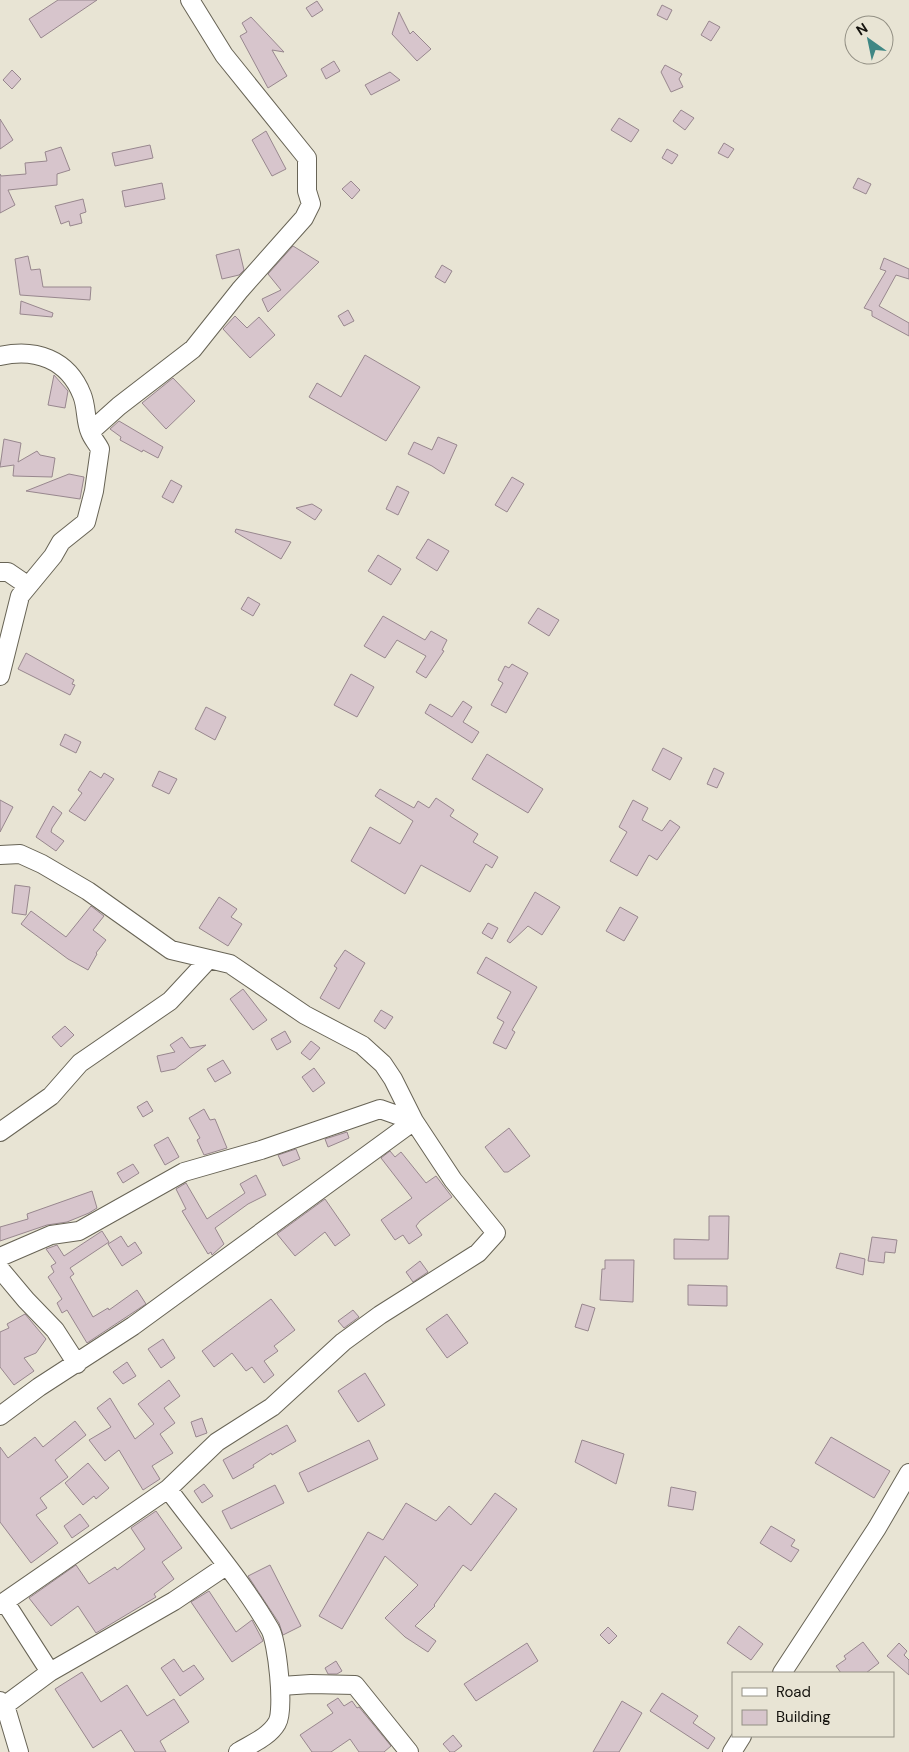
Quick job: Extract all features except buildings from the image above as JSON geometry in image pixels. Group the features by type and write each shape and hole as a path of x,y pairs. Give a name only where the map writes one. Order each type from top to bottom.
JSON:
{"street":[{"path":"90,432 119,406 193,349 240,290 304,218 311,204 306,191 307,158 224,55 190,0"},
{"path":"0,356 16,352 33,352 58,365 69,374 82,394 88,413 90,432 100,448 94,492 86,522 61,542 53,556 27,585 15,608 0,676"},
{"path":"0,572 8,572 27,585"},
{"path":"0,855 20,854 42,864 88,891 171,950 230,964 305,1015 362,1045 382,1064 393,1079 414,1121 453,1180 496,1232 478,1253 343,1342 272,1407 217,1442 168,1489 2,1603 50,1672"},
{"path":"0,1132 51,1096 80,1064 170,1001 210,959"},
{"path":"0,1257 51,1235 80,1231 184,1172 261,1150 380,1109 414,1121"},
{"path":"0,1416 38,1386 76,1364 149,1315 414,1121"},
{"path":"0,1268 26,1300 56,1330 76,1364"},
{"path":"783,1672 877,1528 909,1473"},
{"path":"168,1489 226,1566 271,1631 281,1686 278,1722 264,1737 238,1752"},
{"path":"19,1752 2,1705 50,1672 174,1601 226,1566"},
{"path":"281,1686 311,1684 355,1685 409,1752"},
{"path":"732,1752 741,1737"}]}
